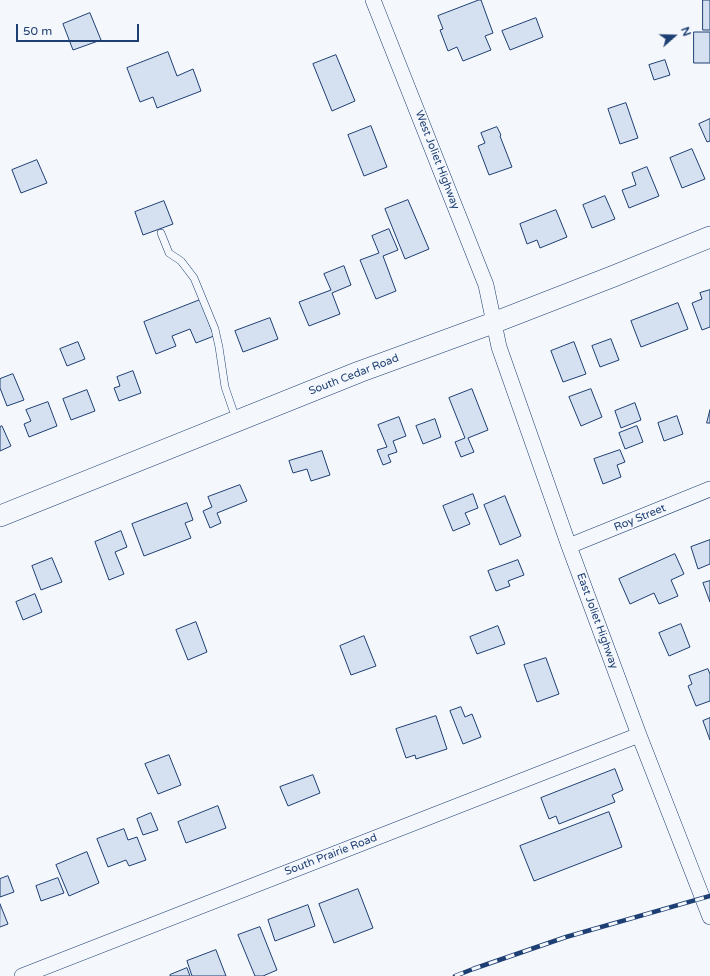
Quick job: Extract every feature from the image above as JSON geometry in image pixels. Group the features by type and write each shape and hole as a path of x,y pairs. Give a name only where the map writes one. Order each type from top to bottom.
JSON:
{"main road":[{"name":"South Cedar Road","path":"0,516 359,372 607,279 710,237"}],"street":[{"name":"West Joliet Highway","path":"373,0 486,285 493,322"},
{"name":"East Joliet Highway","path":"493,322 499,347 569,546 639,735 710,916"},
{"name":"Roy Street","path":"569,546 710,489"},
{"name":"South Prairie Road","path":"22,976 639,735"}],"lane":[{"path":"161,233 169,253 181,260 194,278 214,329 219,347 224,387 237,421"}],"building":[{"path":"481,0 493,33 485,36 491,50 463,61 457,47 448,51 440,30 443,29 438,16"},
{"path":"703,0 710,0 710,30 703,30"},
{"path":"90,13 101,40 73,50 63,24"},
{"path":"536,18 543,37 510,50 502,31"},
{"path":"694,32 710,32 710,63 694,63"},
{"path":"168,52 177,76 193,69 201,91 157,108 153,97 140,102 127,68"},
{"path":"336,55 355,101 332,111 313,64"},
{"path":"665,60 670,75 654,80 649,65"},
{"path":"626,103 638,138 620,144 608,109"},
{"path":"710,119 710,141 707,142 699,124"},
{"path":"371,126 387,167 364,176 348,135"},
{"path":"497,127 512,167 489,175 478,146 485,143 481,133"},
{"path":"692,149 705,179 682,188 670,158"},
{"path":"37,160 47,183 21,193 12,170"},
{"path":"647,167 659,196 629,208 622,190 636,185 632,173"},
{"path":"605,196 615,219 592,228 583,205"},
{"path":"408,200 429,249 405,259 385,209"},
{"path":"164,201 173,224 143,235 135,212"},
{"path":"556,210 567,237 540,248 537,240 527,244 520,224"},
{"path":"389,229 398,250 383,256 396,291 376,299 360,260 379,253 372,236"},
{"path":"344,266 351,285 332,293 340,314 309,326 299,302 331,290 324,274"},
{"path":"710,290 710,327 702,330 692,303 702,299 700,293"},
{"path":"200,300 214,336 196,343 190,329 172,336 176,346 156,354 144,322"},
{"path":"678,303 688,329 641,347 631,321"},
{"path":"270,318 278,339 243,352 235,331"},
{"path":"611,339 619,360 600,367 592,346"},
{"path":"78,342 85,359 67,366 60,349"},
{"path":"574,342 586,374 563,382 551,351"},
{"path":"133,371 141,393 119,401 114,388 120,386 117,377"},
{"path":"13,374 24,400 7,406 0,388 0,379"},
{"path":"472,389 488,430 468,438 474,452 461,457 455,442 465,438 449,398"},
{"path":"591,389 602,417 581,426 569,397"},
{"path":"87,390 95,411 71,420 63,399"},
{"path":"48,402 57,426 29,437 24,424 31,421 26,410"},
{"path":"635,403 641,420 621,428 615,411"},
{"path":"710,410 710,423 707,423"},
{"path":"677,416 683,434 664,441 658,423"},
{"path":"399,417 406,436 393,441 397,452 388,455 391,462 383,465 377,450 387,447 378,425"},
{"path":"435,419 441,437 423,444 416,426"},
{"path":"2,426 11,446 0,451 0,427"},
{"path":"637,426 643,442 625,449 619,433"},
{"path":"620,450 625,462 617,465 621,477 603,484 594,459"},
{"path":"322,451 330,475 311,481 307,469 293,473 289,461"},
{"path":"240,485 247,501 217,513 221,523 210,528 203,511 212,507 208,497"},
{"path":"473,494 478,508 465,513 470,524 453,531 443,506"},
{"path":"505,496 521,536 500,545 484,505"},
{"path":"187,503 193,520 185,523 191,538 144,556 132,524"},
{"path":"121,531 127,547 115,552 124,574 109,580 95,542"},
{"path":"710,540 710,564 698,569 691,547"},
{"path":"675,554 684,574 671,580 678,596 659,604 654,593 630,604 619,579"},
{"path":"52,558 62,582 41,590 32,566"},
{"path":"518,560 524,575 508,581 510,586 496,591 488,571"},
{"path":"710,581 710,602 703,583"},
{"path":"35,594 42,612 23,620 16,602"},
{"path":"196,622 207,652 188,660 176,630"},
{"path":"681,624 690,647 669,656 659,633"},
{"path":"498,626 505,644 477,654 470,637"},
{"path":"364,636 376,666 351,675 340,646"},
{"path":"546,658 559,694 537,702 524,665"},
{"path":"708,669 710,674 710,701 696,706 688,686 692,684 689,676"},
{"path":"461,707 465,717 472,714 481,737 463,744 450,711"},
{"path":"436,716 447,749 416,759 415,755 406,758 396,729"},
{"path":"710,718 710,740 703,721"},
{"path":"169,755 181,785 158,794 145,764"},
{"path":"615,769 623,790 612,795 615,802 559,824 556,816 549,819 541,798"},
{"path":"313,775 320,793 288,806 280,787"},
{"path":"218,806 226,828 186,843 178,822"},
{"path":"609,812 622,847 534,881 520,846"},
{"path":"151,813 158,830 143,835 137,819"},
{"path":"124,829 128,840 137,837 146,860 129,866 126,860 108,867 97,839"},
{"path":"87,852 99,883 69,896 56,865"},
{"path":"8,876 14,892 0,897 0,879"},
{"path":"58,878 64,893 41,901 36,886"},
{"path":"358,889 373,928 334,943 319,904"},
{"path":"0,904 8,924 0,927"},
{"path":"308,905 315,926 275,941 268,920"},
{"path":"260,927 277,970 263,976 255,976 238,935"},
{"path":"216,950 226,976 192,976 187,961"},
{"path":"187,968 190,976 170,976 170,975"}],"railway":[{"path":"455,976 566,937 710,896"}]}
